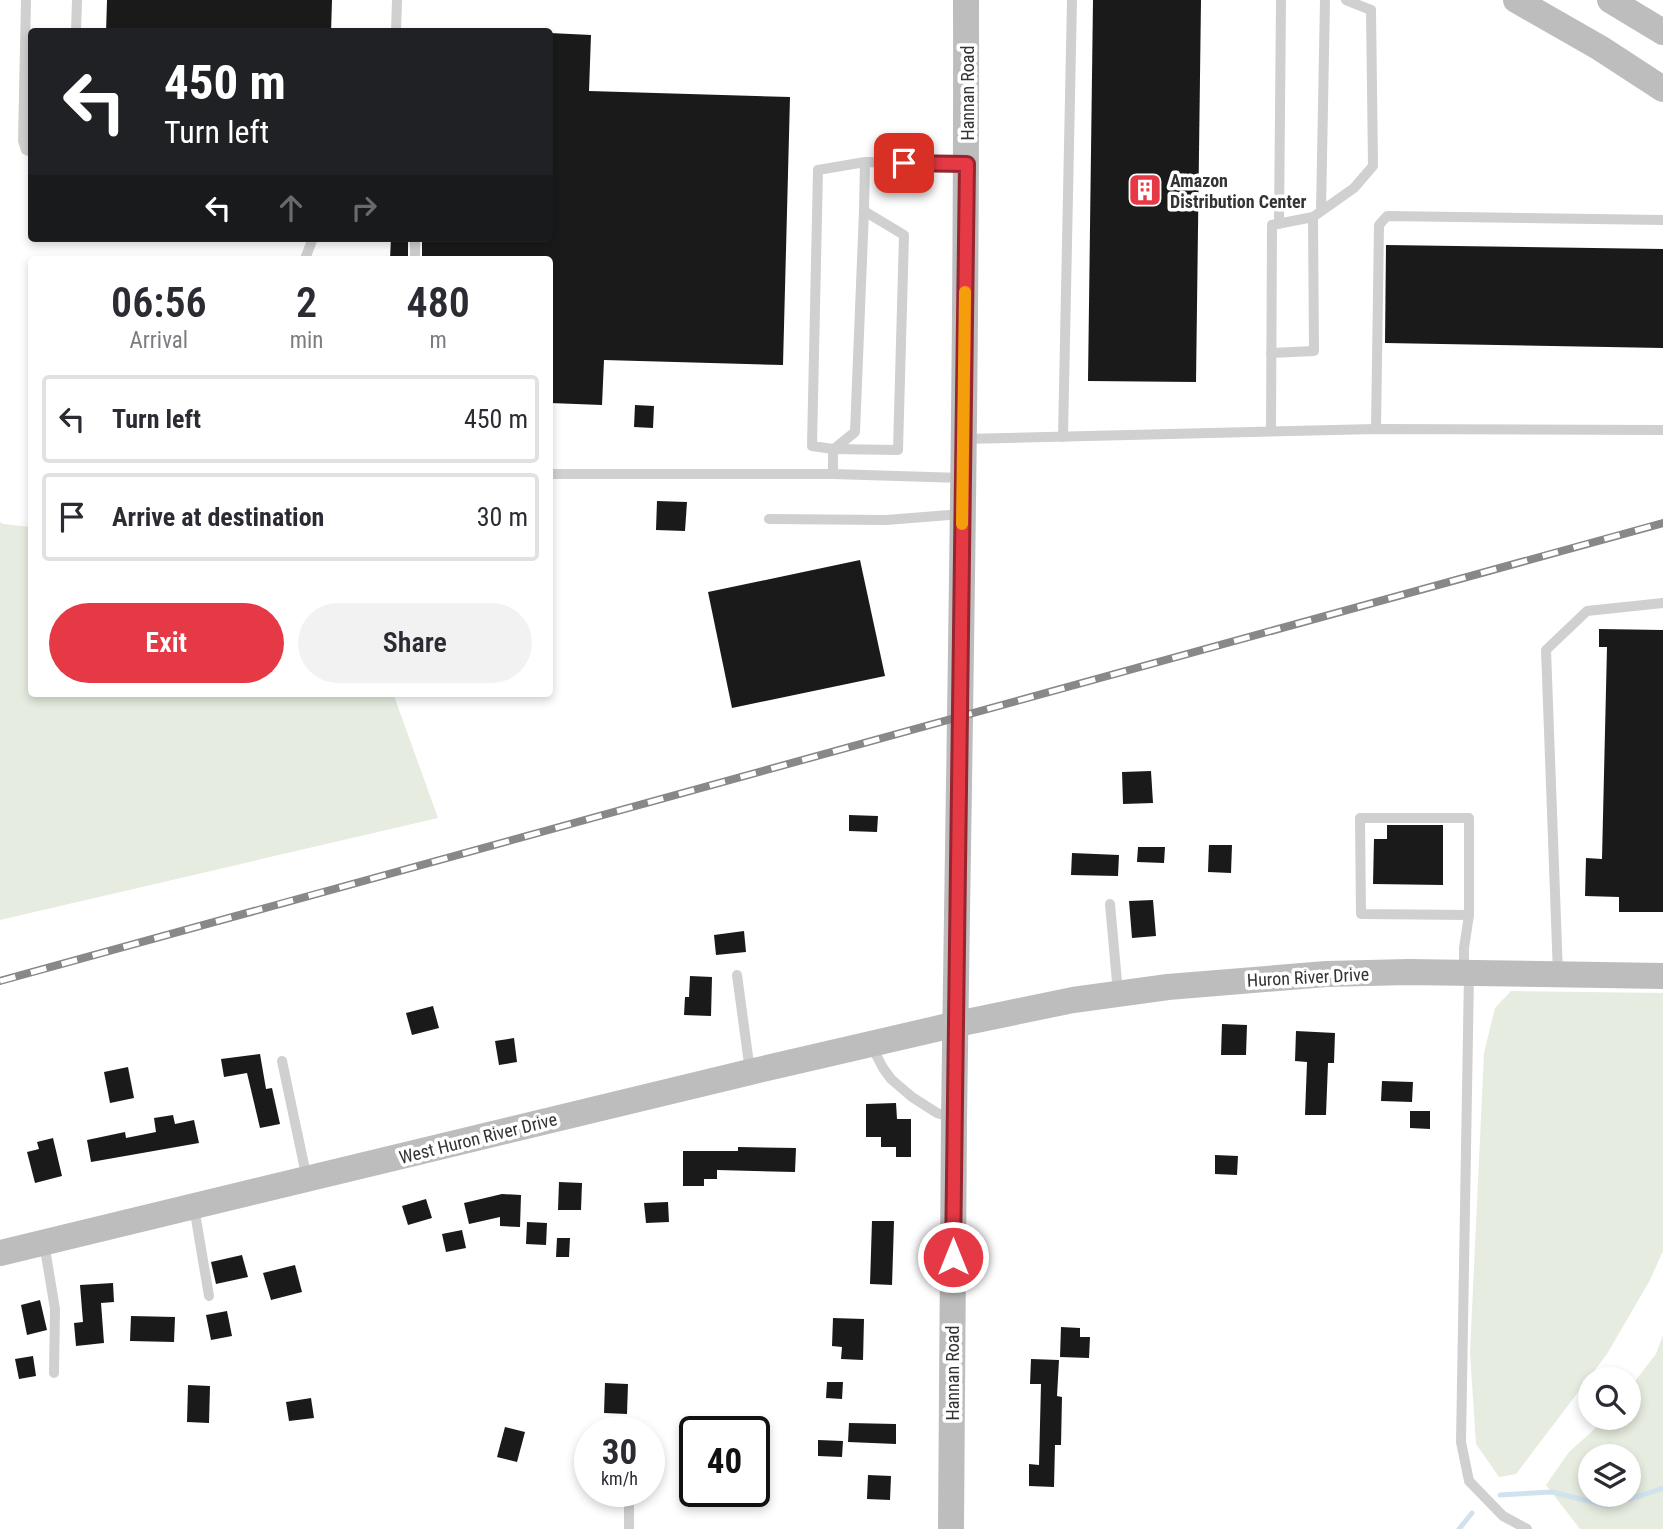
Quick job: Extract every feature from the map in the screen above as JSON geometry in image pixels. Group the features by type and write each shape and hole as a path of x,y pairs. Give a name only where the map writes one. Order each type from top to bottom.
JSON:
{"street":[{"name":"Hannan Road","path":"951,1529 967,164 966,0"},
{"path":"1516,0 1600,48 1663,89"},
{"path":"1610,0 1663,32"},
{"name":"Huron River Drive","path":"957,1024 1118,993 1326,974 1663,976"},
{"name":"West Huron River Drive","path":"0,1254 957,1024"}],"lane":[{"path":"26,0 23,141 28,151"},
{"path":"76,28 77,0"},
{"path":"396,28 397,0"},
{"path":"1063,436 1072,0"},
{"path":"1279,224 1281,0"},
{"path":"1271,353 1314,351 1325,0"},
{"path":"1271,431 1272,225 1317,214 1353,188 1373,166 1371,10 1346,0"},
{"path":"863,211 904,235 898,450 812,446 818,170 865,162 967,164"},
{"path":"833,449 855,432 865,162"},
{"path":"1376,429 1379,225 1387,216 1663,220"},
{"path":"963,439 1376,429 1663,430"},
{"path":"833,449 833,474"},
{"path":"553,474 833,474 963,478"},
{"path":"769,519 886,520 962,514"},
{"path":"1558,974 1546,650 1587,611 1663,603"},
{"path":"1469,915 1361,914 1360,818 1469,818 1469,915 1464,948 1466,973 1461,1442 1469,1480 1503,1516 1527,1529"},
{"path":"1110,904 1118,993"},
{"path":"737,975 750,1072"},
{"path":"870,1044 891,1079 937,1113 954,1118"},
{"path":"282,1061 307,1180"},
{"path":"194,1206 209,1296"},
{"path":"44,1243 55,1308 54,1373"},
{"path":"629,1507 629,1529"}],"shaded area":[{"path":"0,522 28,527 28,697 394,697 438,818 0,920"},
{"path":"1511,991 1663,993 1663,1251 1650,1280 1607,1354 1597,1367 1578,1367 1578,1392 1516,1474 1499,1477 1476,1444 1470,1353 1484,1053 1495,1008"},
{"path":"1663,1335 1663,1529 1580,1529 1546,1485 1569,1452 1594,1430 1641,1430 1641,1373 1656,1354"}],"building":[{"path":"107,0 332,0 331,28 106,28"},
{"name":"Amazon Distribution Center","path":"1093,0 1201,0 1196,382 1088,381"},
{"path":"553,33 591,35 589,91 790,97 783,365 604,360 602,405 553,403 553,256 422,256 422,242 553,242"},
{"path":"391,242 408,242 408,256 390,256"},
{"path":"1386,245 1663,249 1663,348 1385,343"},
{"path":"635,405 654,406 653,428 634,427"},
{"path":"657,501 687,502 685,531 656,530"},
{"path":"860,560 885,676 732,708 708,592"},
{"path":"1599,629 1663,630 1663,912 1619,912 1619,897 1585,896 1586,858 1602,859 1607,647 1599,647"},
{"path":"1151,771 1153,803 1123,804 1122,772"},
{"path":"849,815 878,816 877,832 849,831"},
{"path":"1387,825 1443,825 1443,885 1373,884 1374,839 1387,839"},
{"path":"1209,845 1232,845 1231,873 1208,872"},
{"path":"1138,847 1165,847 1164,863 1137,862"},
{"path":"1072,853 1119,855 1118,876 1071,875"},
{"path":"1153,900 1156,936 1132,938 1129,901"},
{"path":"744,931 746,952 716,955 714,935"},
{"path":"690,976 712,977 711,1016 684,1015 685,997 689,997"},
{"path":"433,1006 439,1028 412,1035 406,1013"},
{"path":"1222,1024 1247,1025 1246,1055 1221,1055"},
{"path":"1296,1031 1335,1033 1334,1063 1328,1063 1326,1115 1305,1115 1307,1062 1295,1061"},
{"path":"514,1038 517,1062 499,1065 495,1041"},
{"path":"260,1054 266,1089 272,1088 280,1124 260,1128 247,1073 224,1077 221,1059"},
{"path":"128,1067 134,1098 110,1103 104,1072"},
{"path":"1382,1081 1413,1082 1412,1102 1381,1101"},
{"path":"896,1103 897,1119 911,1119 911,1157 896,1157 896,1147 881,1147 881,1137 866,1137 866,1104"},
{"path":"1410,1111 1430,1111 1430,1129 1410,1128"},
{"path":"173,1115 175,1124 194,1120 199,1143 91,1162 87,1140 125,1132 126,1138 156,1132 154,1118"},
{"path":"53,1138 62,1176 35,1183 27,1152 39,1149 37,1142"},
{"path":"738,1147 796,1148 795,1172 717,1170 717,1179 704,1179 704,1186 683,1186 683,1151 738,1151"},
{"path":"1215,1155 1238,1156 1237,1175 1215,1174"},
{"path":"559,1182 582,1183 581,1210 558,1210"},
{"path":"502,1194 521,1195 520,1227 500,1226 500,1217 469,1224 464,1203"},
{"path":"426,1199 432,1218 408,1225 402,1206"},
{"path":"668,1202 669,1222 646,1223 644,1203"},
{"path":"872,1221 894,1221 892,1285 870,1284"},
{"path":"527,1222 547,1223 546,1245 526,1244"},
{"path":"462,1230 466,1248 446,1252 442,1234"},
{"path":"557,1238 570,1238 569,1257 556,1257"},
{"path":"242,1255 248,1277 216,1284 211,1262"},
{"path":"295,1265 302,1292 271,1300 263,1273"},
{"path":"113,1283 114,1302 101,1303 104,1343 76,1346 74,1323 83,1322 80,1285"},
{"path":"40,1300 47,1330 27,1335 21,1305"},
{"path":"227,1311 232,1336 211,1340 206,1315"},
{"path":"131,1316 175,1317 174,1342 130,1341"},
{"path":"833,1318 864,1319 863,1360 841,1359 842,1347 832,1346"},
{"path":"1061,1327 1080,1328 1080,1337 1090,1337 1089,1358 1060,1357"},
{"path":"33,1356 36,1376 19,1379 15,1359"},
{"path":"1031,1359 1059,1360 1057,1396 1062,1397 1061,1445 1055,1445 1054,1487 1029,1486 1029,1464 1039,1465 1041,1384 1030,1384"},
{"path":"827,1382 843,1382 842,1399 826,1398"},
{"path":"605,1383 628,1384 627,1414 604,1413"},
{"path":"188,1385 210,1386 209,1423 187,1422"},
{"path":"311,1398 314,1418 289,1421 286,1402"},
{"path":"849,1423 896,1424 896,1444 848,1442"},
{"path":"505,1427 525,1432 517,1462 497,1457"},
{"path":"818,1440 843,1441 842,1457 818,1456"},
{"path":"868,1475 891,1476 890,1500 867,1499"}],"waterway":[{"path":"1500,1495 1552,1492 1609,1506 1663,1488"},
{"path":"1459,1529 1472,1513"}],"railway":[{"path":"0,981 1663,523"}],"slow traffic":[{"path":"962,524 965,292"}],"place":[{"name":"Amazon Distribution Center","path":"1145,190"}],"route":[{"path":"904,163 967,164 953,1257"}]}
